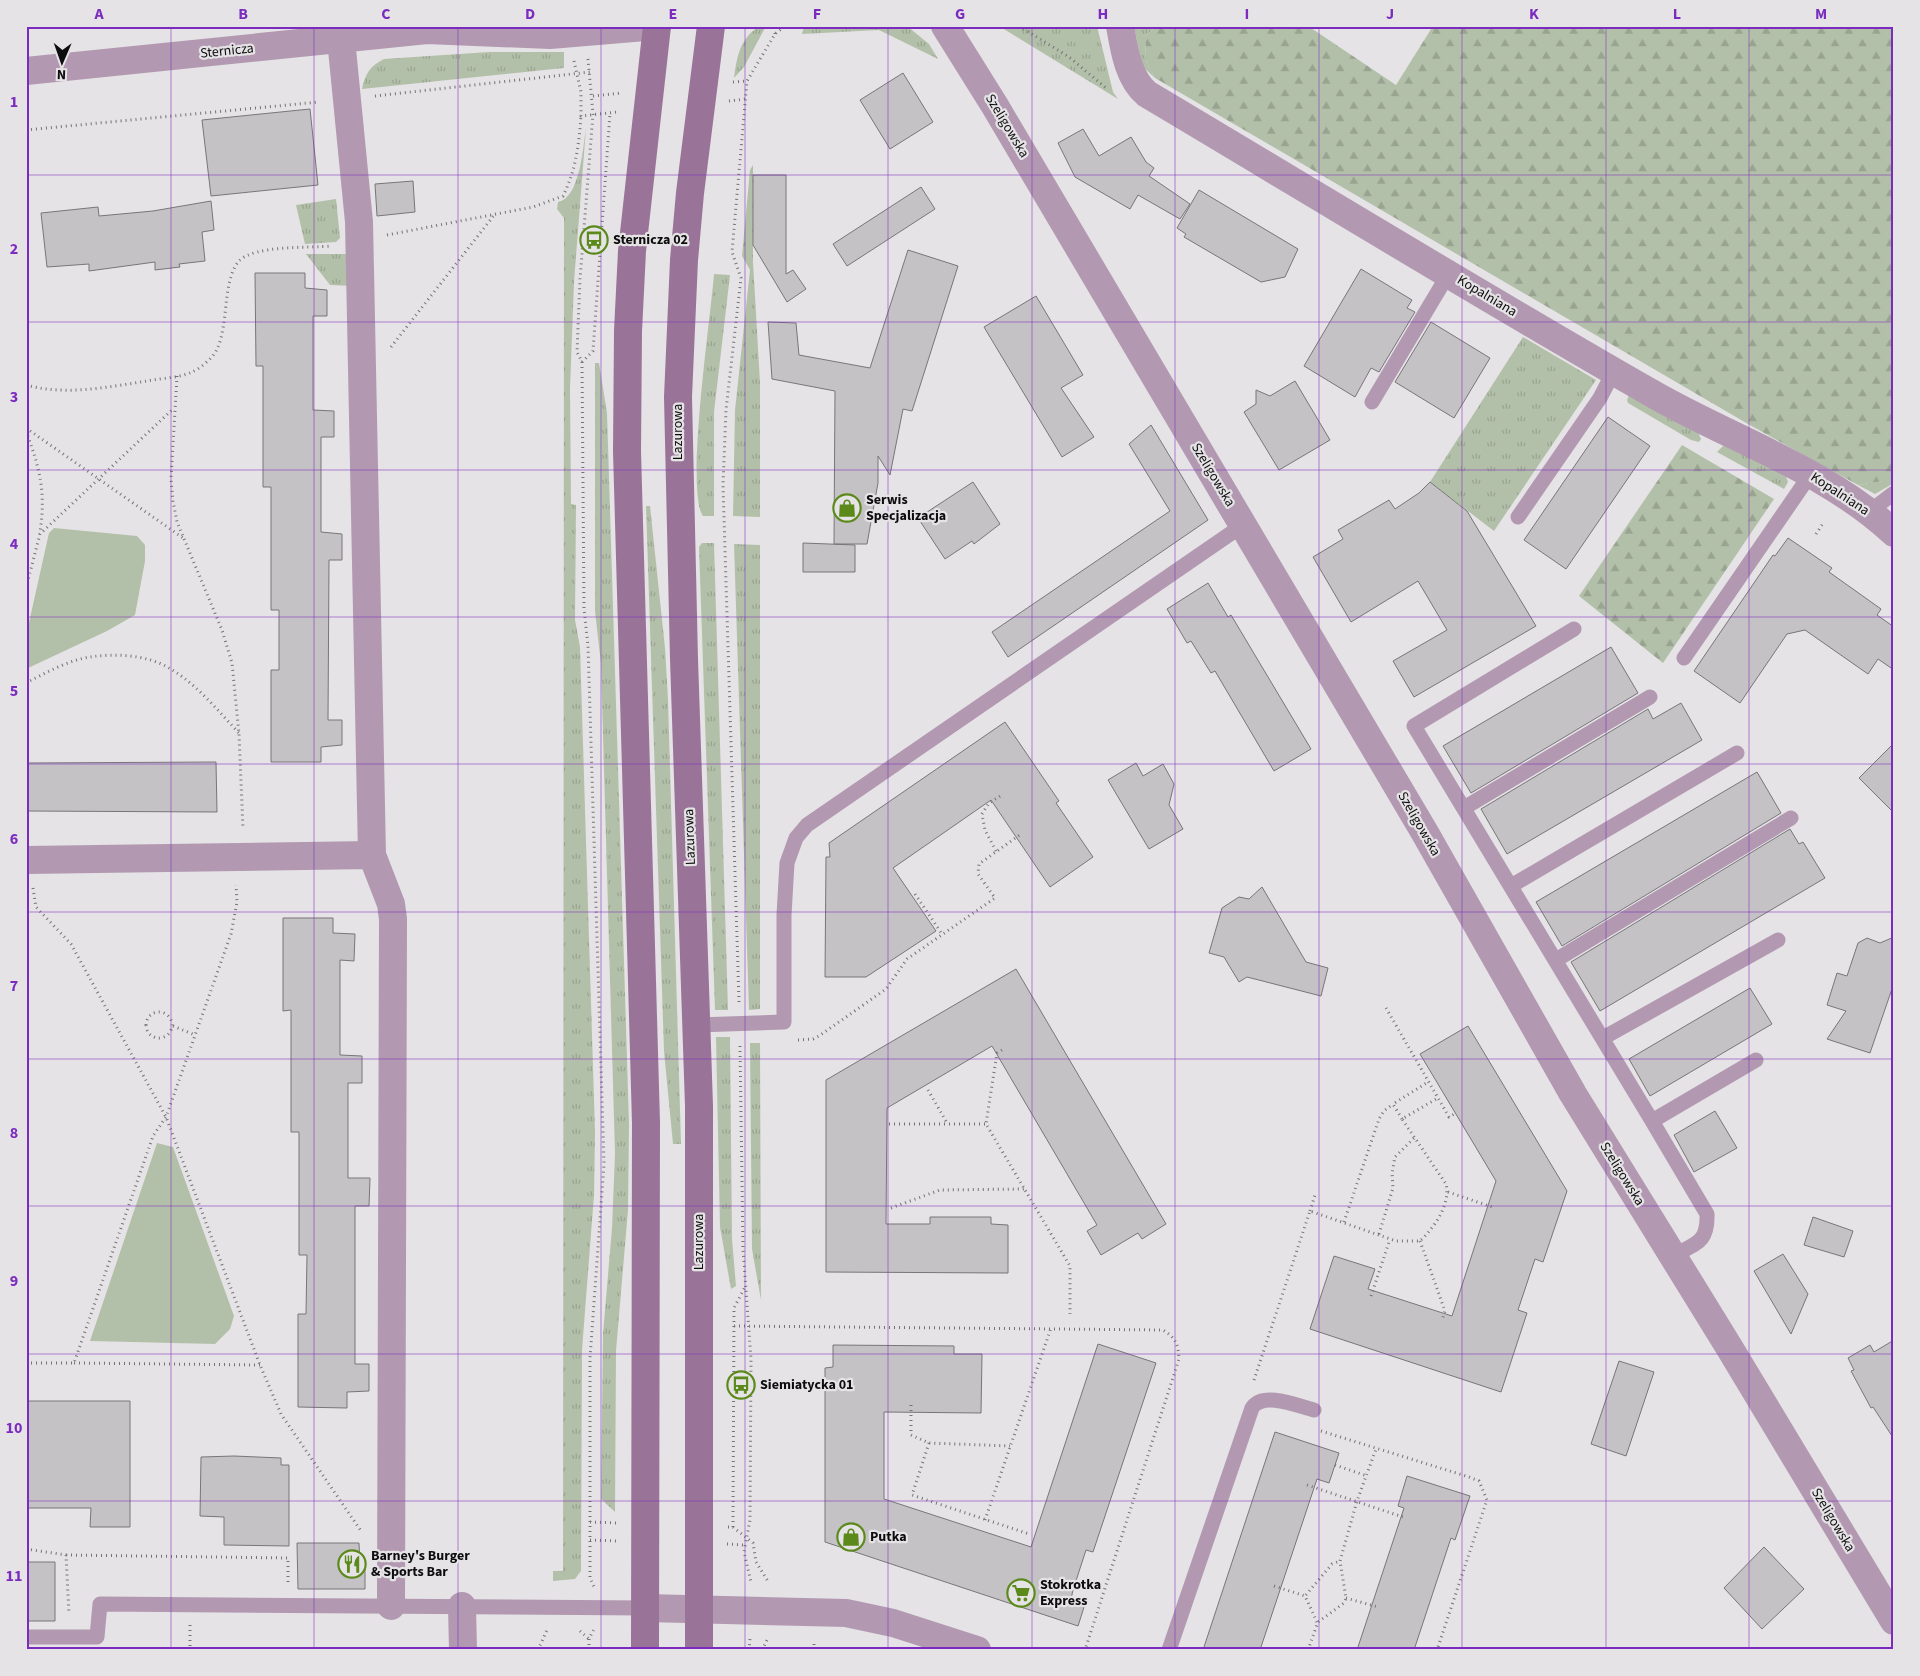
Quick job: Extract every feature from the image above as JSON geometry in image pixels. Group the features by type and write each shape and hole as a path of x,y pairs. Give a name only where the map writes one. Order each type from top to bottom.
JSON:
{"main road":[{"path":"645,1650 646,1123 628,556 627,375 632,251 657,26"},
{"name":"Lazurowa","path":"699,1650 699,1106 684,659 678,397 683,278 690,192 711,26"}],"street":[{"name":"Sternicza","path":"26,70 341,33 435,28 550,35 657,26"},
{"name":"Szeligowska","path":"945,26 995,106 1425,833 1573,1094 1894,1621"},
{"name":"Kopalniana","path":"1120,26 1132,74 1140,88 1147,94 1683,411 1765,450 1810,475 1869,512 1894,532"},
{"path":"341,33 359,231 372,855 391,904 393,919 391,1606"},
{"path":"30,860 372,855"},
{"path":"462,1606 462,1650"},
{"path":"646,1608 846,1613 893,1622 977,1650"}],"lane":[{"path":"1372,402 1449,273"},
{"path":"1518,517 1600,398 1614,371"},
{"path":"1684,658 1810,475"},
{"path":"1869,512 1894,493"},
{"path":"697,1025 784,1022 784,914 787,863 796,838 807,825 1243,525"},
{"path":"1574,629 1414,726 1707,1214 1708,1229 1704,1239 1673,1256"},
{"path":"1464,808 1650,698"},
{"path":"1511,886 1737,753"},
{"path":"1556,960 1791,818"},
{"path":"1603,1038 1778,940"},
{"path":"1652,1121 1756,1060"},
{"path":"1170,1650 1252,1408 1255,1404 1262,1401 1279,1400 1314,1410"},
{"path":"26,1637 97,1638 100,1604 646,1608"}],"path":[{"path":"775,26 775,34"},
{"path":"751,1584 744,1545 750,1520 750,1327 743,1249 740,1023 723,485 726,410 740,278 732,252 747,81 775,34 785,26"},
{"path":"1019,26 1069,57 1112,92"},
{"path":"588,51 593,114 580,279 577,352 582,362 584,609 589,676 604,1164 590,1358 590,1578"},
{"path":"26,385 66,390 101,388 193,372 209,360 217,350 232,273 240,260 254,252 272,249 344,246 359,231 533,207 563,196 572,179 578,153 582,116 581,92 575,72 574,57"},
{"path":"26,130 348,99 575,72 590,72"},
{"path":"731,82 747,81"},
{"path":"593,96 620,94"},
{"path":"729,101 746,99"},
{"path":"582,116 618,112"},
{"path":"582,362 593,351 610,113"},
{"path":"363,383 495,213"},
{"path":"74,1363 153,1136 166,1117 231,934 236,902 239,857 239,734 232,663 222,630 177,522 171,480 177,376"},
{"path":"40,534 174,408"},
{"path":"26,429 100,477 183,538"},
{"path":"26,429 40,472 44,505 40,534 26,588"},
{"path":"1816,534 1824,522"},
{"path":"26,683 46,672 90,657 140,657 168,667 198,689 239,734"},
{"path":"996,851 985,830 982,814 989,803 1002,795"},
{"path":"797,1040 806,1040 819,1036 886,989 907,959 995,898 977,870 979,864 1021,834"},
{"path":"30,860 36,907 71,944 166,1117 260,1365 281,1414 369,1542 390,1559"},
{"path":"915,894 942,934"},
{"path":"1386,1008 1449,1117 1456,1113"},
{"path":"173,1026 170,1032 159,1038 148,1031 146,1024 149,1017 162,1012 171,1020 173,1026 195,1035"},
{"path":"1002,1050 997,1053 986,1124 1070,1266 1070,1314"},
{"path":"1344,1222 1379,1119 1384,1111 1393,1104 1428,1082"},
{"path":"928,1090 947,1124"},
{"path":"1402,1119 1438,1098"},
{"path":"1310,1211 1379,1234 1396,1242 1420,1241 1435,1224 1448,1192 1446,1184 1393,1104"},
{"path":"889,1124 986,1124"},
{"path":"1379,1234 1393,1188 1392,1173 1395,1157 1414,1138"},
{"path":"891,1208 940,1190 1024,1189"},
{"path":"1448,1192 1492,1207"},
{"path":"1251,1388 1315,1194"},
{"path":"1371,1296 1390,1239"},
{"path":"1420,1241 1445,1311 1442,1320"},
{"path":"733,1527 734,1308 747,1283"},
{"path":"734,1326 1163,1330 1175,1338 1179,1359 1085,1650"},
{"path":"986,1520 1051,1328"},
{"path":"26,1363 260,1365"},
{"path":"910,1405 911,1436 930,1443 1010,1446"},
{"path":"1320,1430 1479,1481 1486,1493 1487,1500 1436,1650"},
{"path":"930,1443 912,1495 1029,1534"},
{"path":"1308,1650 1318,1622 1344,1603 1346,1598 1340,1561 1357,1501 1376,1449"},
{"path":"1335,1465 1367,1476"},
{"path":"1308,1485 1406,1518"},
{"path":"590,1522 618,1523"},
{"path":"728,1527 733,1527 753,1543 756,1562 769,1583"},
{"path":"590,1540 618,1541"},
{"path":"728,1544 744,1545"},
{"path":"26,1549 66,1555 288,1558 288,1604"},
{"path":"66,1555 70,1637"},
{"path":"1305,1596 1332,1564 1340,1561"},
{"path":"1274,1586 1305,1596 1318,1622"},
{"path":"1346,1598 1378,1608"},
{"path":"538,1650 549,1627"},
{"path":"576,1627 589,1639 589,1650"},
{"path":"749,1650 750,1637"},
{"path":"762,1650 768,1638"},
{"path":"814,1639 814,1650"}],"green space":[{"path":"760,26 766,26 744,67 734,78 738,55 744,42"},
{"path":"804,26 907,26 929,44 938,59 879,30 802,34"},
{"path":"999,26 1097,26 1113,92 1118,99"},
{"path":"1134,26 1157,26 1145,36 1146,60 1155,78 1142,66"},
{"path":"1157,26 1308,26 1396,85 1433,26 1894,26 1894,469 1883,481 1858,485 1748,424 1155,78 1146,60 1145,36"},
{"path":"489,52 564,52 564,68 362,89 369,71 384,59"},
{"path":"586,128 574,282 570,389 571,504 576,505 575,620 580,647 595,1132 594,1195 582,1350 581,1571 575,1579 553,1581 553,1571 563,1571 564,218 557,209 558,202 565,198 576,182 582,159"},
{"path":"753,165 753,262 760,383 760,517 733,516 735,410 750,270 742,256 750,170"},
{"path":"336,199 340,238 336,242 305,244 296,205"},
{"path":"306,254 352,254 352,286 330,285"},
{"path":"714,274 730,275 714,412 714,516 703,516 698,500 698,439"},
{"path":"1523,337 1596,380 1494,531 1430,482"},
{"path":"595,363 599,363 607,413 629,1124 628,1210 616,1351 615,1512 601,1499 603,1334 612,1228 615,1154 601,664 595,611"},
{"path":"1629,395 1698,432 1701,439 1699,442 1691,440 1628,403"},
{"path":"1682,445 1774,499 1663,663 1579,596"},
{"path":"1723,446 1785,473 1788,482 1784,489 1717,452"},
{"path":"1894,469 1894,483 1875,494 1858,485 1882,481"},
{"path":"646,506 650,506 665,648 668,700 681,1144 673,1144 664,1051"},
{"path":"54,528 137,536 145,545 145,561 135,615 107,631 26,669 26,636 49,533"},
{"path":"702,543 714,543 728,1010 715,1010 699,547"},
{"path":"734,544 760,545 760,1009 749,1010"},
{"path":"716,1037 730,1037 732,1239 736,1286 731,1289 720,1227"},
{"path":"750,1043 760,1043 761,1300 752,1249"},
{"path":"157,1143 173,1147 234,1316 230,1329 215,1344 90,1341"}],"building":[{"path":"903,73 933,122 890,149 860,100"},
{"path":"310,109 318,185 211,196 202,120"},
{"path":"1083,129 1099,156 1131,137 1146,162 1154,168 1149,176 1190,204 1180,219 1138,195 1130,209 1075,177 1058,143"},
{"path":"753,175 786,175 786,274 793,270 806,289 787,302 753,245"},
{"path":"413,181 415,212 377,216 375,184"},
{"path":"921,187 935,209 847,266 833,244"},
{"path":"1199,190 1298,249 1285,277 1261,282 1184,237 1186,234 1177,228"},
{"path":"211,201 214,230 202,232 205,261 179,264 180,267 155,270 155,262 89,271 89,264 47,267 41,213 98,207 99,216 153,211"},
{"path":"908,250 958,266 912,411 903,409 890,475 878,456 878,483 867,544 834,544 835,391 772,379 768,322 796,323 799,355 870,368"},
{"path":"1361,269 1412,300 1407,308 1415,312 1379,372 1371,368 1355,397 1304,366"},
{"path":"255,273 305,273 305,288 327,290 327,316 313,316 313,410 334,411 334,437 321,437 321,532 342,534 342,560 329,560 328,720 342,720 342,745 321,747 321,762 271,762 271,670 279,670 279,610 271,610 271,487 263,487 263,366 256,366"},
{"path":"1036,296 1083,375 1061,388 1094,437 1062,457 984,327"},
{"path":"1431,322 1490,358 1454,418 1395,382"},
{"path":"1295,381 1330,440 1279,470 1244,412 1256,404 1256,390 1270,396"},
{"path":"1608,417 1650,446 1566,569 1524,540"},
{"path":"1151,425 1208,520 1008,657 992,632 1170,511 1129,444"},
{"path":"973,482 1000,524 974,544 972,541 945,559 918,518"},
{"path":"1430,482 1467,511 1536,626 1414,697 1393,661 1447,630 1418,581 1351,622 1313,557 1343,539 1338,530 1389,500 1395,509 1419,493"},
{"path":"1788,538 1832,568 1829,572 1881,609 1877,615 1894,627 1894,670 1878,659 1868,674 1805,630 1787,634 1740,703 1694,671 1773,555 1775,556"},
{"path":"803,543 855,545 855,572 803,572"},
{"path":"1208,583 1228,617 1231,615 1311,749 1274,771 1215,671 1211,673 1191,641 1187,643 1167,609"},
{"path":"1611,647 1638,693 1471,793 1443,746"},
{"path":"1681,703 1702,740 1507,854 1481,809 1648,709 1653,719"},
{"path":"1005,722 1059,801 1056,803 1093,857 1050,887 991,800 893,868 936,931 866,977 825,977 826,857 830,857 829,843"},
{"path":"1894,743 1894,813 1859,778"},
{"path":"216,762 217,812 26,811 26,763"},
{"path":"1136,763 1143,776 1163,764 1174,784 1169,805 1183,829 1149,849 1108,780"},
{"path":"1757,772 1781,813 1562,946 1536,902"},
{"path":"1790,829 1799,844 1803,842 1825,878 1600,1011 1571,962"},
{"path":"1262,887 1306,962 1328,968 1321,996 1247,977 1239,982 1224,957 1209,953 1222,908 1239,897 1249,899"},
{"path":"283,918 333,918 333,933 355,934 354,961 340,960 340,1055 362,1056 362,1083 348,1083 348,1178 370,1178 369,1206 355,1206 355,1364 369,1364 369,1391 347,1392 347,1408 298,1407 298,1314 306,1314 307,1255 299,1255 299,1132 291,1132 291,1010 283,1011"},
{"path":"1894,937 1894,983 1870,1053 1827,1039 1846,1011 1827,1005 1837,973 1847,976 1858,943 1867,938 1880,943"},
{"path":"1016,969 1166,1224 1142,1239 1138,1233 1101,1255 1087,1231 1097,1225 992,1046 887,1108 886,1224 930,1224 930,1217 991,1217 991,1224 1008,1225 1008,1273 826,1272 826,1080"},
{"path":"1750,988 1772,1024 1650,1096 1629,1059"},
{"path":"1468,1026 1567,1191 1543,1262 1535,1259 1518,1310 1527,1313 1501,1392 1310,1329 1334,1256 1375,1269 1368,1289 1452,1316 1496,1181 1420,1054"},
{"path":"1715,1111 1737,1148 1694,1172 1674,1135"},
{"path":"1813,1217 1853,1231 1844,1257 1804,1245"},
{"path":"1783,1254 1808,1294 1791,1334 1754,1271"},
{"path":"1894,1340 1894,1439 1873,1407 1871,1408 1851,1371 1854,1370 1848,1358 1870,1345 1874,1352"},
{"path":"1098,1344 1156,1363 1093,1552 1086,1550 1073,1590 1071,1599 1085,1604 1078,1626 825,1542 825,1368 833,1367 833,1345 954,1346 954,1354 982,1354 981,1413 884,1412 884,1499 1031,1547"},
{"path":"1619,1361 1654,1372 1626,1456 1591,1444"},
{"path":"26,1401 130,1401 130,1527 90,1527 91,1508 26,1508"},
{"path":"1275,1432 1339,1453 1329,1483 1317,1479 1260,1650 1203,1650"},
{"path":"201,1457 281,1458 281,1465 289,1465 289,1546 224,1545 224,1517 200,1516"},
{"path":"1407,1476 1470,1496 1455,1540 1451,1538 1414,1650 1357,1650 1404,1508 1398,1506"},
{"path":"297,1543 359,1543 360,1565 365,1564 365,1589 298,1589"},
{"path":"1764,1547 1804,1589 1762,1629 1724,1588"},
{"path":"26,1562 55,1562 55,1621 26,1621"}],"place":[{"name":"Sternicza 02","path":"594,240"},
{"name":"Serwis Specjalizacja","path":"847,508"},
{"name":"Siemiatycka 01","path":"741,1385"},
{"name":"Putka","path":"851,1537"},
{"name":"Barney's Burger & Sports Bar","path":"352,1564"},
{"name":"Stokrotka Express","path":"1021,1593"}]}
